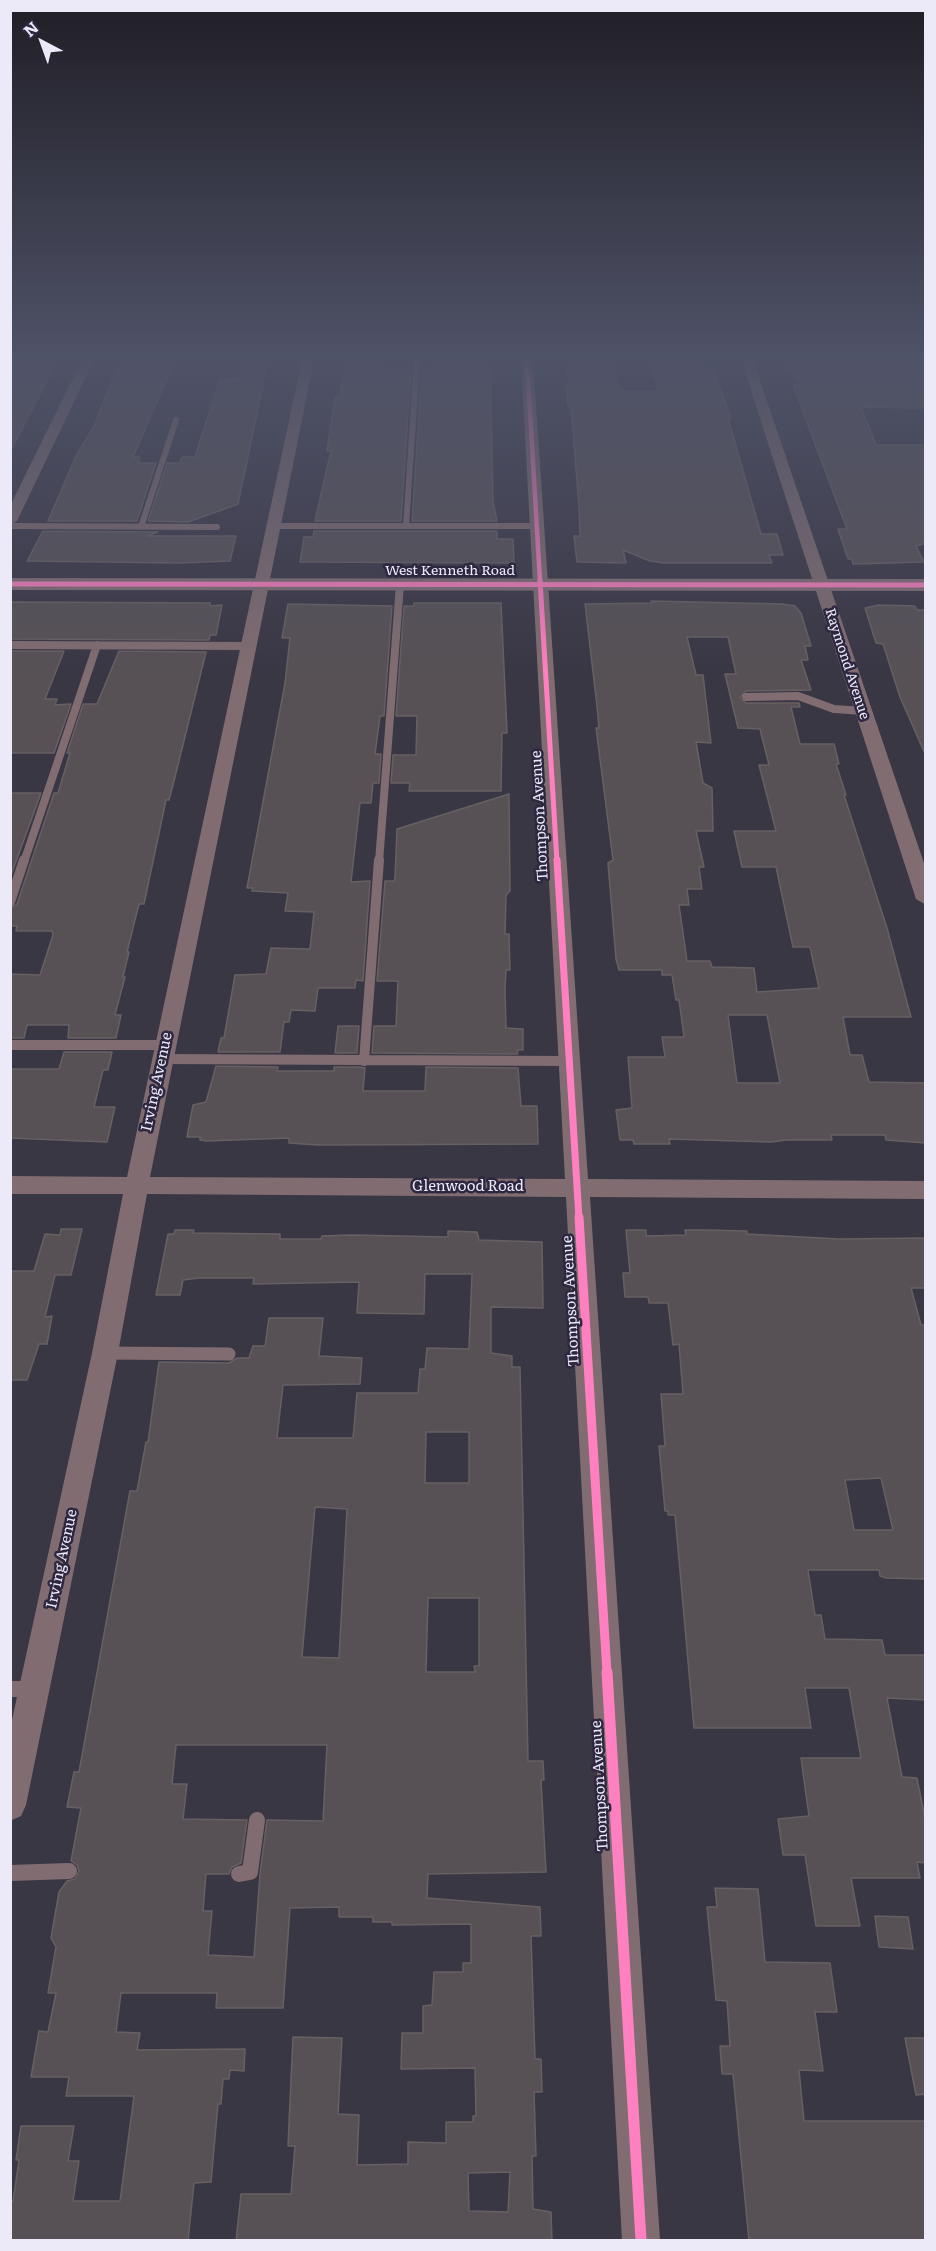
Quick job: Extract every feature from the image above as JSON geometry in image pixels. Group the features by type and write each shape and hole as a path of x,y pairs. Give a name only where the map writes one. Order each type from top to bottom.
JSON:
{"street":[{"path":"10,521 37,465"},
{"name":"Irving Avenue","path":"10,1805 105,1353 162,1052 195,912 286,465"},
{"name":"Thompson Avenue","path":"533,465 641,2241"},
{"name":"Raymond Avenue","path":"782,465 926,899"},
{"name":"West Kenneth Road","path":"10,584 926,585"},
{"name":"Glenwood Road","path":"10,1185 926,1190"}],"lane":[{"path":"141,527 161,465"},
{"path":"406,526 410,465"},
{"path":"10,526 217,527"},
{"path":"273,526 537,526"},
{"path":"364,1060 400,584"},
{"path":"10,645 248,646"},
{"path":"10,902 97,645"},
{"path":"746,697 798,696 834,709 863,711"},
{"path":"10,1045 364,1060 568,1061"},
{"path":"105,1353 229,1354"},
{"path":"10,1689 35,1689"},
{"path":"238,1874 250,1872 257,1820"},
{"path":"10,1873 69,1871"}],"building":[{"path":"72,465 155,465 137,521 48,521"},
{"path":"166,465 246,465 238,504 188,522 148,521"},
{"path":"328,465 405,465 401,521 315,521"},
{"path":"416,465 492,465 493,502 497,521 412,521"},
{"path":"576,465 741,465 761,534 777,534 783,555 769,555 772,563 664,563 650,561 623,550 626,563 577,562 574,536 580,536"},
{"path":"823,465 926,465 926,543 916,546 924,562 853,564 852,559 848,559 838,529 847,529"},
{"path":"43,531 158,532 147,536 236,536 230,561 179,563 27,561"},
{"path":"314,531 497,531 497,539 513,539 514,563 300,562 304,537 313,537"},
{"path":"651,601 783,604 795,606 801,613 811,646 805,646 808,660 801,660 811,690 746,691 740,698 746,703 799,703 800,707 791,707 800,744 834,744 839,764 836,764 846,795 844,795 887,928 911,1017 843,1017 850,1055 862,1055 869,1082 926,1083 926,1143 886,1140 885,1135 831,1135 832,1140 771,1142 669,1139 670,1144 634,1144 633,1140 620,1140 616,1110 632,1108 628,1057 665,1057 662,1037 684,1037 679,1000 676,1000 672,975 662,975 662,970 619,970 616,959 608,863 613,860 596,728 599,728 585,604 652,603","holes":["687,637 728,637 736,674 725,674 738,728 760,729 769,765 759,765 776,831 734,831 742,867 776,867 793,947 810,947 819,988 757,992 754,968 712,967 710,961 687,961 679,905 689,905 687,889 702,889 699,867 704,867 696,831 713,831 712,788 703,783 696,742 711,743 703,675 696,675","728,1015 767,1015 780,1083 737,1083"]},
{"path":"10,602 210,603 210,606 222,605 216,635 210,635 209,640 10,639"},
{"path":"414,603 501,603 507,733 502,733 501,791 409,791 410,783 391,783 393,755 416,755 417,716 396,716 404,606 414,606"},
{"path":"288,604 392,606 384,716 380,716 375,754 381,754 379,783 373,783 371,803 360,803 351,882 370,881 363,981 356,980 355,988 318,988 315,1011 291,1010 289,1022 284,1022 280,1052 218,1052 221,1038 224,1038 235,975 266,974 271,948 310,949 314,912 285,911 288,893 252,891 253,888 247,888 285,683 290,638 282,638"},
{"path":"879,605 915,606 917,610 926,610 926,756 900,697 883,644 876,643 865,608"},
{"path":"10,651 64,651 45,699 57,699 55,705 71,704 54,753 10,753"},
{"path":"119,651 206,652 169,800 166,800 144,904 139,904 127,952 129,952 123,977 125,977 115,1015 121,1015 116,1038 68,1038 69,1025 27,1025 24,1038 10,1038 10,974 40,975 53,935 52,931 16,931 17,926 10,926 10,909 17,904 54,793 58,793 70,753 67,753 83,704 97,704"},
{"path":"10,793 41,793 10,878"},
{"path":"509,794 510,891 506,895 505,934 509,934 510,970 506,970 506,1028 523,1029 523,1050 517,1050 518,1054 372,1053 374,1026 396,1026 398,981 377,981 385,881 394,881 395,878 397,829"},
{"path":"338,1026 359,1026 357,1053 335,1053"},
{"path":"64,1052 112,1052 108,1070 103,1070 94,1107 115,1107 107,1142 10,1138 10,1069 59,1069"},
{"path":"216,1066 278,1067 277,1071 334,1071 334,1067 360,1067 365,1068 363,1091 425,1091 426,1067 518,1068 521,1106 537,1106 538,1144 318,1145 289,1143 289,1138 207,1141 200,1140 200,1137 187,1137 193,1105 206,1102"},
{"path":"61,1229 82,1229 71,1275 55,1275 45,1317 52,1316 47,1344 39,1344 27,1380 10,1380 10,1271 34,1271 45,1234 60,1235"},
{"path":"175,1230 194,1230 193,1233 280,1234 280,1239 321,1239 322,1236 351,1235 448,1237 448,1231 477,1232 479,1240 542,1242 543,1308 491,1307 491,1353 512,1356 512,1367 520,1367 528,1761 543,1761 544,1780 541,1780 546,1872 428,1874 427,1898 540,1907 541,1936 531,1936 535,2059 541,2059 542,2092 534,2092 536,2156 532,2156 533,2209 551,2212 552,2241 236,2241 241,2194 291,2194 295,2146 288,2146 293,2037 342,2038 338,2114 359,2115 357,2165 408,2164 408,2142 446,2143 446,2122 473,2122 473,2116 476,2116 475,2068 401,2069 402,2033 423,2033 423,2006 432,2005 434,1972 463,1972 463,1963 471,1963 471,1924 392,1925 392,1922 373,1922 373,1917 339,1917 339,1907 290,1908 283,2008 216,2008 217,1993 121,1993 116,2032 140,2033 137,2050 245,2049 244,2071 230,2070 229,2079 223,2079 221,2104 218,2104 211,2182 194,2183 188,2241 10,2241 10,2201 13,2201 21,2126 74,2126 68,2161 79,2161 73,2201 120,2201 134,2096 66,2096 69,2077 31,2077 39,2031 48,2032 56,1993 48,1993 56,1947 51,1938 59,1892 67,1881 75,1879 79,1871 77,1865 71,1861 81,1808 67,1807 74,1772 79,1772 130,1491 137,1491 146,1442 148,1442 159,1362 229,1363 237,1358 249,1358 253,1346 265,1346 269,1318 323,1318 319,1356 362,1358 360,1384 283,1385 277,1438 353,1438 357,1393 418,1393 420,1369 425,1369 427,1348 469,1349 472,1274 425,1274 424,1314 357,1313 359,1282 253,1284 254,1278 198,1278 183,1280 180,1295 156,1295 168,1234 174,1234","holes":["426,1432 469,1432 469,1483 425,1483","315,1507 347,1509 339,1658 302,1657","428,1598 479,1598 479,1666 474,1666 475,1672 426,1672","176,1745 327,1745 323,1821 267,1820 260,1874 254,1957 208,1955 212,1911 203,1911 206,1874 229,1874 232,1867 241,1863 247,1820 183,1819 187,1784 172,1784","510,2172 508,2212 469,2211 468,2173"]},
{"path":"626,1230 646,1230 646,1236 686,1235 685,1230 706,1230 839,1239 926,1238 926,1288 911,1288 921,1325 926,1325 926,1579 886,1578 880,1576 879,1570 808,1570 815,1615 821,1615 825,1639 882,1640 885,1655 926,1655 926,1700 887,1698 902,1777 917,1778 926,1824 926,1863 917,1862 920,1878 851,1878 860,1926 816,1926 805,1855 783,1855 778,1819 809,1816 801,1758 861,1758 849,1688 805,1688 811,1728 694,1728 675,1515 668,1515 668,1511 665,1511 659,1446 665,1446 661,1394 683,1394 679,1344 673,1345 668,1303 649,1303 648,1297 625,1297 623,1273 630,1273","holes":["881,1478 893,1530 854,1530 845,1480"]},
{"path":"715,1888 758,1889 765,1962 830,1963 837,2012 815,2012 823,2071 799,2070 804,2121 926,2121 926,2241 749,2241 733,2074 722,2074 720,2046 730,2046 727,2001 716,2000 707,1907 717,1907"},
{"path":"875,1916 908,1917 913,1949 879,1947"},
{"path":"905,2038 926,2038 926,2094 916,2095"}],"cycle path":[{"path":"533,465 641,2240"},
{"path":"10,584 926,585"}]}
